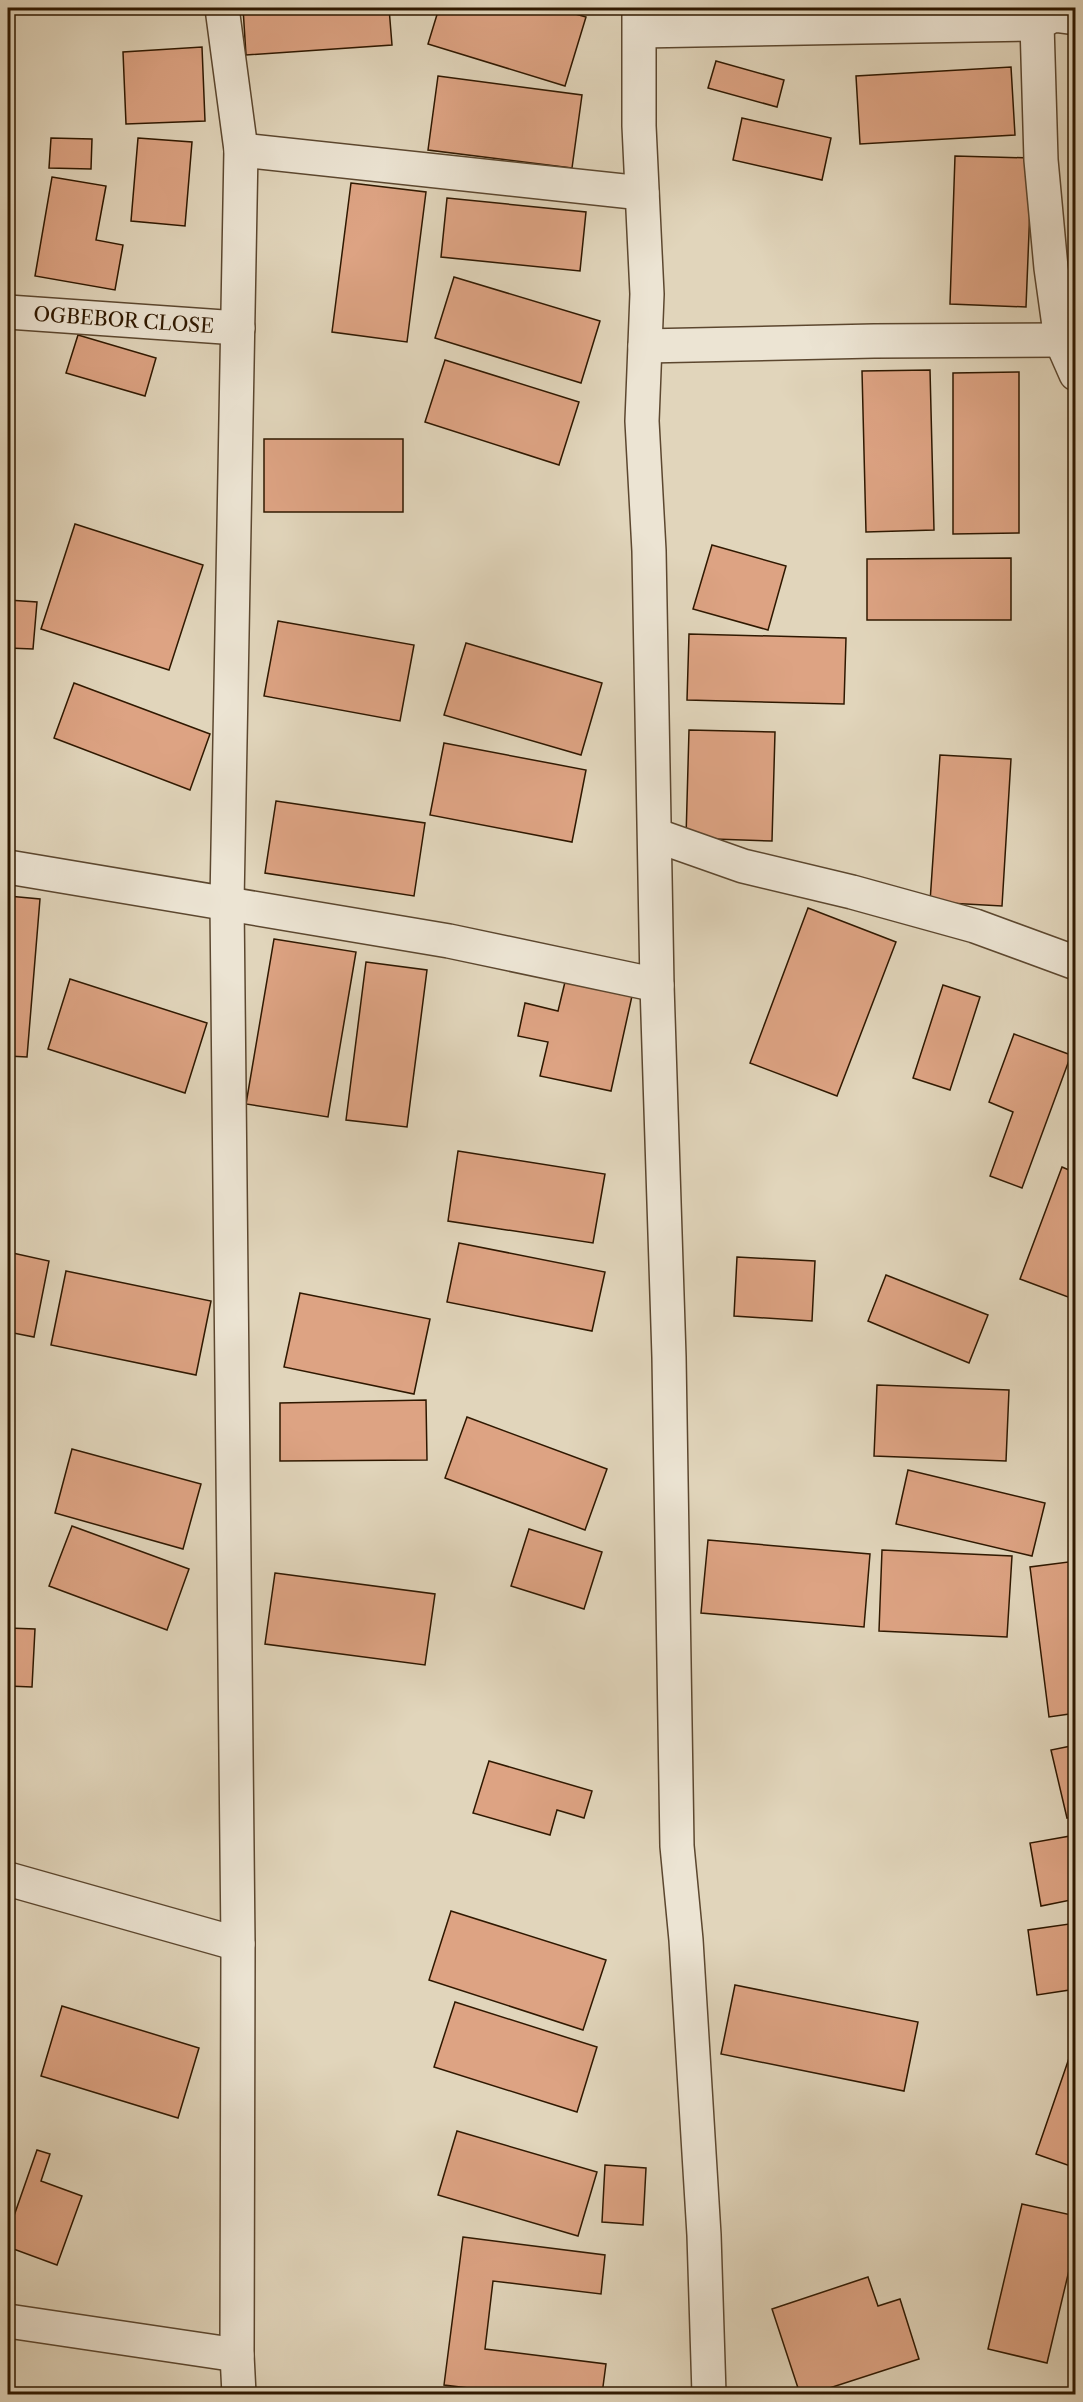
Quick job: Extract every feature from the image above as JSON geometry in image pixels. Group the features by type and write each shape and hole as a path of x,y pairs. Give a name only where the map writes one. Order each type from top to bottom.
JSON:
{"street":[{"path":"222,8 241,150 227,902 239,2394"},
{"path":"709,2394 703,2223 686,1940 676,1846 669,1357 657,986 649,551 642,421 647,294 639,126 640,19 1037,24 1053,15 1076,18"},
{"path":"1037,24 1041,160 1061,340 1076,374"},
{"path":"241,150 642,193"},
{"name":"OGBEBOR CLOSE","path":"8,312 238,328"},
{"path":"645,346 1061,340"},
{"path":"656,835 743,866 852,892 975,926 1076,963"},
{"path":"8,867 449,941 657,986"},
{"path":"8,1880 237,1944"},
{"path":"8,2321 237,2355"}],"building":[{"path":"243,8 389,8 392,45 246,55"},
{"path":"439,8 554,8 586,17 565,86 428,44"},
{"path":"202,47 205,121 126,124 123,52"},
{"path":"716,61 784,80 777,107 708,88"},
{"path":"1011,67 1015,135 860,144 856,76"},
{"path":"438,76 582,95 572,168 428,150"},
{"path":"742,118 831,138 822,180 733,160"},
{"path":"51,138 92,139 91,169 49,168"},
{"path":"138,138 192,142 185,226 131,221"},
{"path":"955,156 1032,158 1026,307 950,304"},
{"path":"52,177 106,186 96,240 123,245 115,290 35,276"},
{"path":"351,183 426,192 407,342 332,332"},
{"path":"447,198 586,212 580,271 441,257"},
{"path":"454,277 600,321 581,383 435,338"},
{"path":"78,335 156,358 145,396 66,373"},
{"path":"445,360 579,402 559,465 425,422"},
{"path":"930,370 934,530 866,532 862,371"},
{"path":"1019,372 1019,533 953,534 953,373"},
{"path":"264,439 403,439 403,512 264,512"},
{"path":"75,524 203,565 169,670 41,629"},
{"path":"712,545 786,566 768,630 693,609"},
{"path":"1011,558 1011,620 867,620 867,559"},
{"path":"8,600 37,602 33,649 8,648"},
{"path":"278,621 414,645 400,721 264,696"},
{"path":"689,634 846,638 844,704 687,700"},
{"path":"466,643 602,683 581,755 444,715"},
{"path":"74,683 210,734 190,790 54,738"},
{"path":"689,730 775,732 772,841 686,838"},
{"path":"444,743 586,770 572,842 430,815"},
{"path":"940,755 1011,759 1002,906 930,902"},
{"path":"276,801 425,823 414,896 265,873"},
{"path":"8,896 40,899 27,1057 8,1056"},
{"path":"808,908 896,942 837,1096 750,1063"},
{"path":"274,939 356,952 328,1117 246,1104"},
{"path":"366,962 427,970 407,1127 346,1120"},
{"path":"70,979 207,1023 185,1093 48,1049"},
{"path":"565,982 632,996 611,1091 540,1076 548,1042 518,1036 525,1003 558,1011"},
{"path":"943,985 980,997 950,1090 913,1078"},
{"path":"1014,1034 1071,1055 1022,1188 990,1176 1013,1112 989,1102"},
{"path":"458,1151 605,1174 593,1243 448,1221"},
{"path":"1062,1167 1076,1173 1076,1300 1020,1279"},
{"path":"459,1243 605,1272 592,1331 447,1302"},
{"path":"8,1252 49,1261 34,1337 8,1332"},
{"path":"737,1257 815,1261 812,1321 734,1316"},
{"path":"66,1271 211,1301 196,1375 51,1345"},
{"path":"886,1275 988,1315 969,1363 868,1321"},
{"path":"300,1293 430,1319 414,1394 284,1367"},
{"path":"877,1385 1009,1390 1006,1461 874,1456"},
{"path":"426,1400 427,1460 280,1461 280,1403"},
{"path":"467,1417 607,1469 585,1530 445,1478"},
{"path":"72,1449 201,1484 183,1549 55,1513"},
{"path":"908,1470 1045,1503 1032,1556 896,1524"},
{"path":"72,1526 189,1569 167,1630 49,1586"},
{"path":"529,1529 602,1552 584,1609 511,1586"},
{"path":"708,1540 870,1554 864,1627 701,1613"},
{"path":"882,1550 1012,1556 1007,1637 879,1631"},
{"path":"1076,1561 1076,1713 1049,1717 1030,1567"},
{"path":"275,1573 435,1594 425,1665 265,1644"},
{"path":"8,1628 35,1629 32,1687 8,1686"},
{"path":"1076,1745 1076,1816 1067,1818 1051,1750"},
{"path":"489,1761 592,1791 584,1818 557,1810 550,1835 473,1813"},
{"path":"1076,1835 1076,1899 1041,1906 1030,1843"},
{"path":"451,1911 606,1960 583,2030 429,1980"},
{"path":"1076,1923 1076,1989 1037,1995 1028,1930"},
{"path":"735,1985 918,2022 904,2091 721,2054"},
{"path":"455,2002 597,2047 577,2112 434,2067"},
{"path":"62,2006 199,2048 178,2118 41,2076"},
{"path":"1076,2038 1076,2168 1036,2154"},
{"path":"457,2131 597,2172 578,2236 438,2195"},
{"path":"37,2150 50,2154 41,2181 82,2196 57,2265 8,2247 8,2233"},
{"path":"605,2165 646,2168 643,2225 602,2222"},
{"path":"1022,2204 1076,2216 1076,2241 1047,2363 988,2349"},
{"path":"463,2237 605,2255 601,2294 493,2281 485,2349 606,2364 602,2394 519,2394 444,2385"},
{"path":"868,2277 878,2306 900,2299 919,2359 811,2394 800,2394 772,2309"}]}
